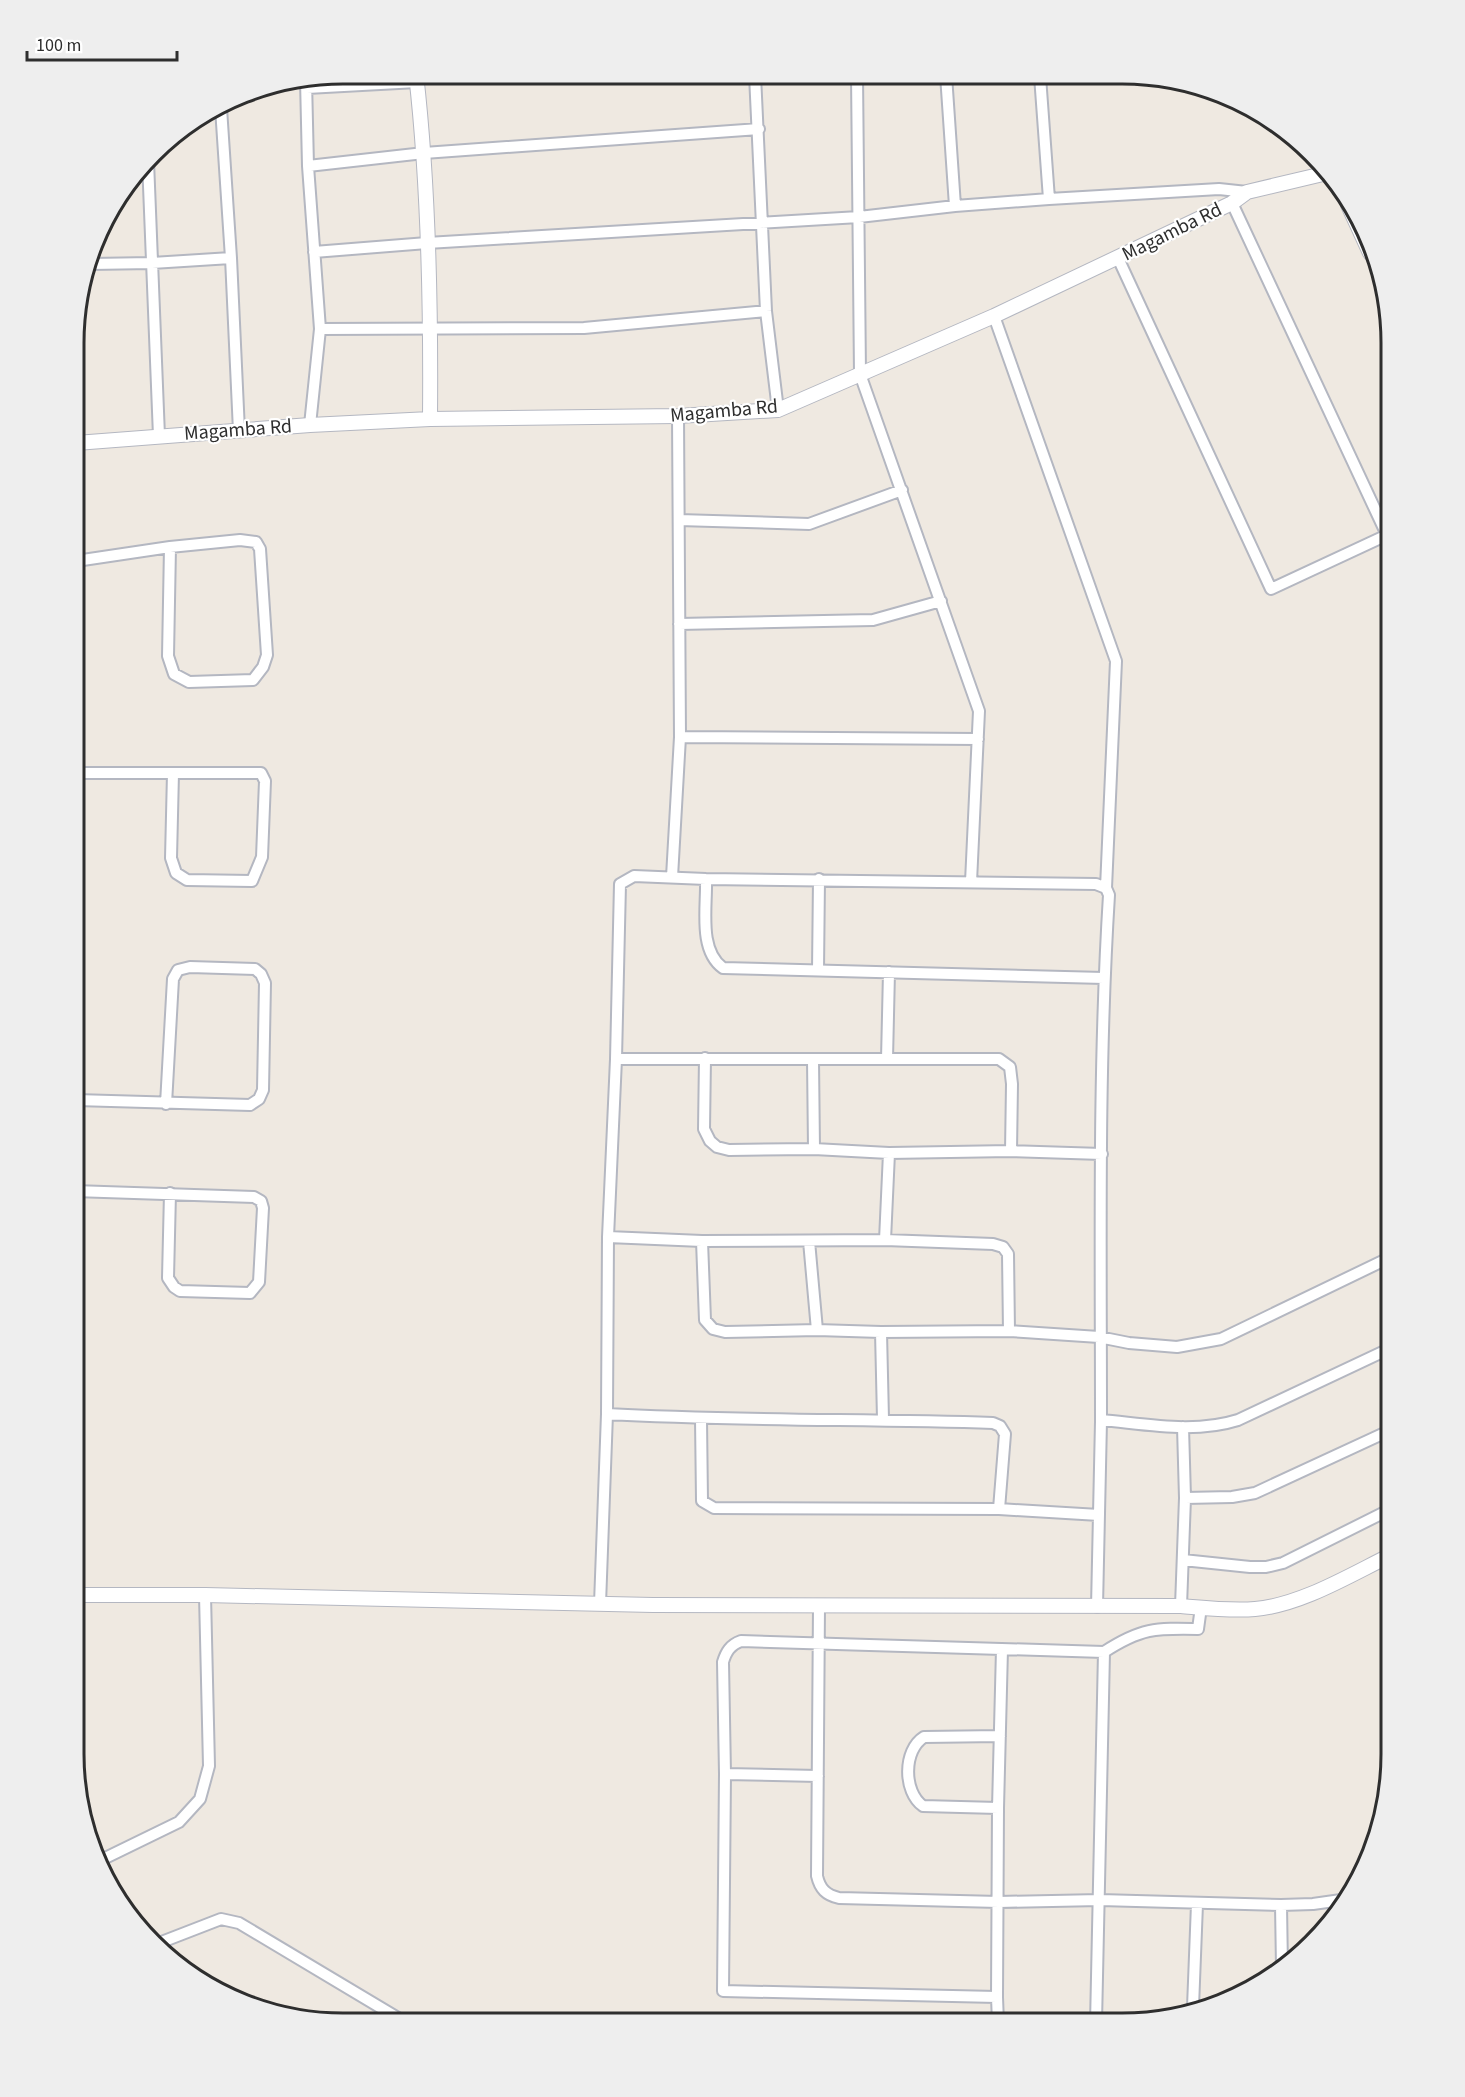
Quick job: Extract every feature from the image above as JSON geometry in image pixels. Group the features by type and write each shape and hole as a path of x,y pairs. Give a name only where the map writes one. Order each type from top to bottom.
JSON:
{"street":[{"path":"417,84 431,329 430,419"},
{"path":"756,84 766,310 778,410"},
{"path":"857,84 860,374 979,711 971,882"},
{"path":"947,84 955,206"},
{"path":"1041,84 1050,199"},
{"path":"307,87 308,166 320,329 310,425"},
{"path":"221,115 239,430"},
{"path":"308,166 423,153 759,129"},
{"path":"148,172 159,436"},
{"name":"Magamba Rd","path":"84,441 430,419 678,416 778,410 994,316 1232,203 1247,192 1319,175"},
{"path":"314,252 427,243 859,218 955,206 1050,199 1219,189 1247,192"},
{"path":"1232,203 1381,522"},
{"path":"97,264 231,258"},
{"path":"1118,258 1271,589 1381,538"},
{"path":"320,329 584,328 766,310"},
{"path":"994,316 1116,661 1106,888 1109,895 1104,978 1099,1337 1101,1420 1097,1606"},
{"path":"672,877 680,737 678,416"},
{"path":"679,520 809,524 902,490"},
{"path":"84,560 170,547 240,540 256,543 260,549 267,655 263,667 253,680 189,682 174,674 168,656 170,547"},
{"path":"679,624 873,620 941,601"},
{"path":"680,737 978,739"},
{"path":"84,773 173,773 261,773 265,781 261,857 252,881 187,880 176,873 171,858 173,773"},
{"path":"600,1604 607,1414 608,1237 616,1059 620,884 634,876 1096,884 1106,888"},
{"path":"706,879 707,945 714,961 723,968 1104,978"},
{"path":"818,970 819,879"},
{"path":"84,1100 166,1104 250,1105 259,1099 263,1090 265,983 261,974 255,969 190,967 178,970 172,979 166,1104"},
{"path":"887,1059 889,972"},
{"path":"705,1058 704,1129 710,1141 717,1147 729,1150 814,1149 889,1153 1011,1150 1102,1154"},
{"path":"616,1059 999,1059 1010,1067 1011,1150"},
{"path":"813,1060 814,1149"},
{"path":"885,1240 889,1153"},
{"path":"84,1191 170,1193 254,1197 261,1201 263,1208 259,1282 250,1293 180,1291 174,1287 168,1278 170,1193"},
{"path":"608,1237 702,1241 885,1240 993,1244 1003,1247 1008,1254 1009,1331"},
{"path":"702,1241 705,1320 712,1329 725,1332 1009,1331 1099,1337 1129,1343 1177,1347 1221,1339 1381,1262"},
{"path":"809,1241 817,1330"},
{"path":"881,1332 884,1419"},
{"path":"1101,1420 1183,1427 1219,1426 1238,1420 1381,1354"},
{"path":"607,1414 701,1419 884,1419 993,1422 1000,1426 1005,1434 999,1509"},
{"path":"701,1419 702,1501 714,1508 999,1509 1099,1515"},
{"path":"1181,1606 1185,1498 1183,1427"},
{"path":"1185,1498 1232,1497 1255,1493 1381,1435"},
{"path":"1183,1560 1250,1567 1275,1565 1381,1514"},
{"path":"84,1595 205,1595 600,1604 1181,1606 1255,1609 1280,1604 1323,1589 1381,1559"},
{"path":"106,1858 179,1822 200,1799 209,1767 205,1595"},
{"path":"819,1606 817,1876 824,1892 831,1897 999,1902 1100,1900 1281,1905 1334,1902"},
{"path":"997,1997 723,1991 725,1774 723,1662 729,1649 734,1643 741,1641 1104,1652 1137,1633 1156,1629 1198,1629 1201,1607"},
{"path":"998,2013 998,1808 1002,1649"},
{"path":"1096,2013 1104,1652"},
{"path":"998,1808 923,1806 911,1793 910,1757 911,1749 924,1737 1000,1736"},
{"path":"725,1774 818,1776"},
{"path":"1193,2003 1197,1904"},
{"path":"1281,1905 1282,1958"},
{"path":"164,1941 221,1919 239,1923 388,2013"}]}
